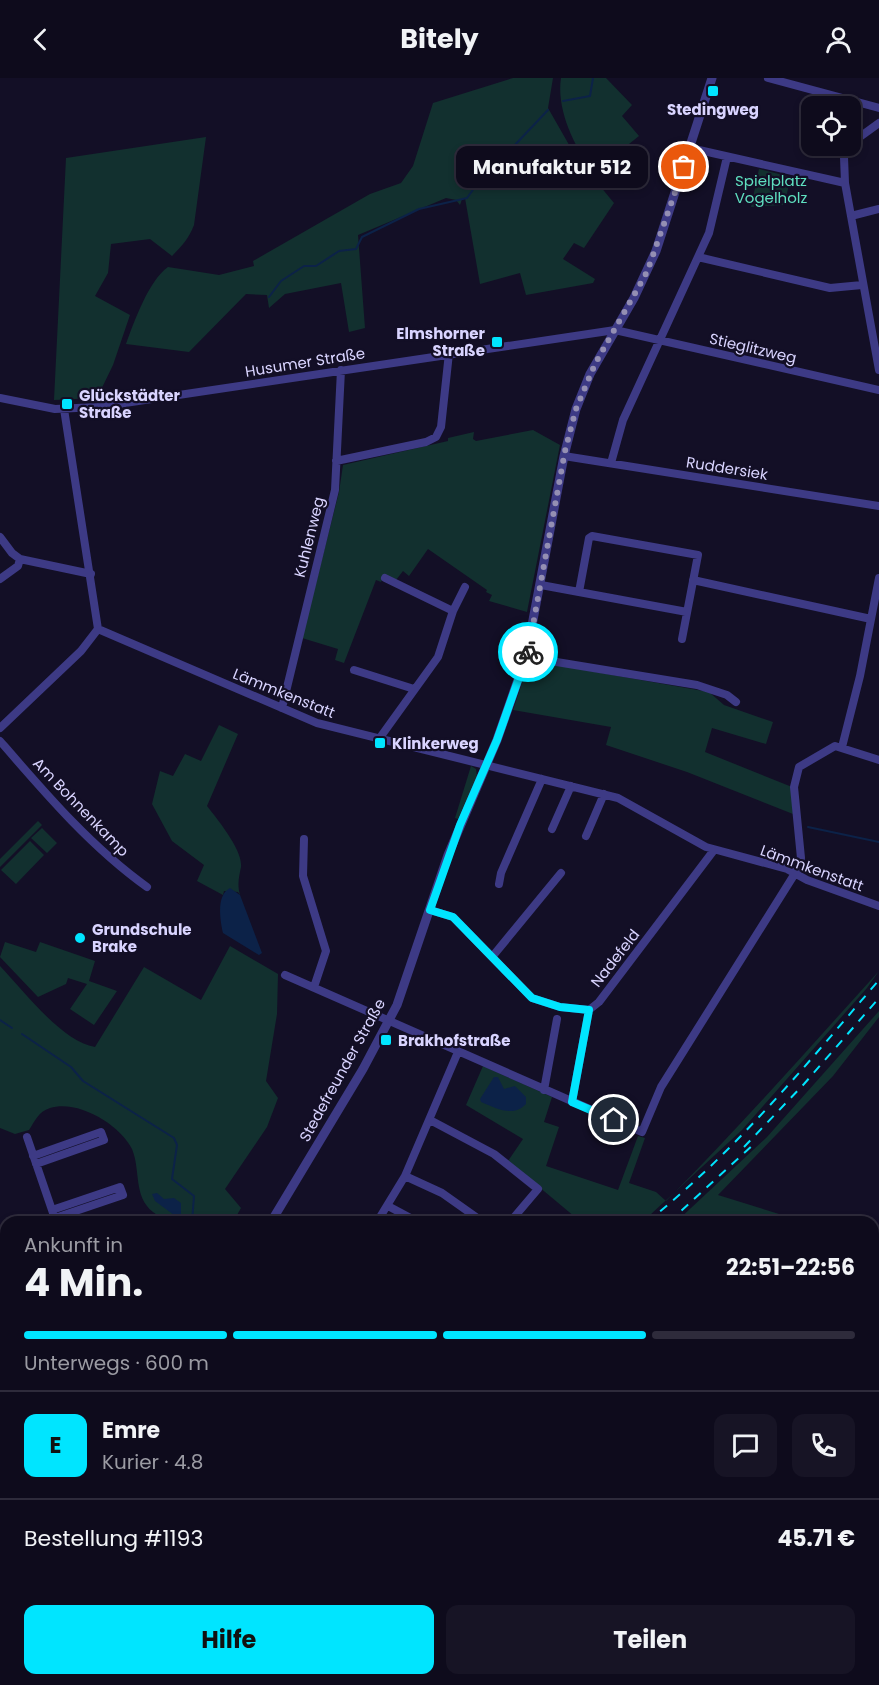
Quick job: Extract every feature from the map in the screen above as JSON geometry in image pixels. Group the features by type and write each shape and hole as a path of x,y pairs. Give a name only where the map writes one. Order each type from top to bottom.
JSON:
{"street":[{"name":"Stedefreunder Straße","path":"275,1216 390,1021 460,825 487,766 530,658 568,457 584,387 618,330 656,251 712,78"},
{"path":"768,78 879,108"},
{"path":"861,137 879,123"},
{"path":"690,148 845,183"},
{"path":"845,156 845,183 879,370"},
{"path":"611,464 618,432 714,217 727,157"},
{"path":"851,216 879,209"},
{"path":"698,257 830,288 862,285"},
{"name":"Stieglitzweg","path":"618,330 879,390"},
{"name":"Husumer Straße","path":"0,398 64,409 98,407 449,353 618,330"},
{"path":"336,461 426,442 436,437 441,428 449,353"},
{"name":"Kuhlenweg","path":"282,708 332,502 341,370"},
{"path":"0,728 81,651 98,629 64,409"},
{"name":"Ruddersiek","path":"568,457 879,506"},
{"path":"579,592 589,538 592,536 698,555 682,639"},
{"path":"0,537 12,553 20,559 91,574"},
{"path":"0,579 18,567 20,559"},
{"path":"385,578 453,611"},
{"path":"285,975 642,1132 661,1087 794,873 801,858 794,786 799,767 839,746 860,676 879,578"},
{"path":"693,580 871,619"},
{"path":"544,585 687,612"},
{"path":"379,739 438,657 453,611 465,586"},
{"name":"Lämmkenstatt","path":"98,629 324,725 630,802 714,850 794,873 879,906"},
{"path":"530,658 697,685 727,694 736,702"},
{"path":"354,670 414,689"},
{"name":"Am Bohnenkamp","path":"0,741 45,793 98,846 147,887"},
{"path":"839,746 879,760"},
{"path":"499,884 501,873 542,779"},
{"path":"552,829 571,786"},
{"path":"586,836 604,794"},
{"path":"304,839 303,876 326,951 314,987"},
{"name":"Nadefeld","path":"589,1010 599,1002 714,850"},
{"path":"492,957 561,873"},
{"path":"430,910 453,917 532,998 560,1007 589,1010 572,1102"},
{"path":"544,1090 557,1019"},
{"path":"381,1216 405,1176 458,1052"},
{"path":"430,1120 494,1154 538,1189 515,1216"},
{"path":"101,1132 104,1140 34,1160 101,1132"},
{"path":"27,1137 55,1216"},
{"path":"405,1176 442,1193 475,1216"},
{"path":"57,1216 120,1187 123,1195 58,1216"},
{"path":"388,1206 407,1216"}],"green space":[{"path":"513,78 553,78 548,108 576,157 614,203 584,248 574,243 563,259 595,279 593,283 526,295 520,273 480,284 465,198 462,199 460,205 456,200 446,198 358,235 365,328 349,332 341,283 285,294 269,308 267,295 246,294 189,352 126,344 148,291 168,267 219,275 254,266 253,261 370,194 401,183 413,166 433,103"},
{"path":"561,78 606,78 632,105 622,116 639,136 594,172 580,152 568,128 561,103"},
{"path":"206,137 194,225 179,249 172,256 150,239 111,244 108,273 95,296 130,315 113,365 97,398 54,400 66,158"},
{"name":"Spielplatz Vogelholz","path":"759,169 791,177 784,205 751,207"},
{"path":"533,430 560,445 527,612 489,601 492,595 486,592 487,590 428,549 409,576 403,571 396,580 384,575 381,582 376,580 344,663 335,660 338,649 302,638 339,492 343,465 448,441 448,438 474,432 473,439 476,441"},
{"path":"533,661 709,692 724,705 773,722 766,744 712,728 705,752 792,787 793,814 687,772 606,745 611,727 513,710 528,665"},
{"path":"219,725 238,734 207,806 228,835 241,860 238,884 240,895 238,892 224,891 223,895 197,881 204,865 172,841 152,804 160,771 173,776 185,754 201,761"},
{"path":"471,766 476,769 477,777 458,819 455,818"},
{"path":"38,821 42,825 0,867 0,859"},
{"path":"42,828 57,843 47,853 31,838"},
{"path":"30,841 44,855 16,884 1,870"},
{"path":"5,942 36,952 40,942 95,961 89,981 117,991 94,1025 70,1009 87,984 68,978 66,984 38,997 0,957"},
{"path":"230,946 278,974 277,1014 266,1081 278,1098 267,1127 225,1189 241,1208 236,1216 159,1216 153,1212 147,1206 140,1191 135,1157 126,1140 108,1123 85,1110 61,1106 50,1108 40,1114 29,1130 15,1134 0,1128 0,966 57,1026 69,1036 95,1047 144,967 201,1000"},
{"path":"879,971 867,988 742,1130 674,1192 747,1116"},
{"path":"879,1011 879,1017 833,1076 718,1195 786,1216 682,1216 767,1137"},
{"path":"483,1066 552,1097 544,1122 559,1127 546,1166 618,1190 638,1136 645,1138 629,1183 656,1192 666,1201 649,1216 574,1216 508,1161 523,1139 466,1105"}],"water":[{"path":"230,888 240,895 262,953 259,955 223,933 220,915 221,902"},
{"path":"494,1077 498,1077 504,1089 515,1086 526,1097 526,1104 510,1111 481,1102 480,1099"},
{"path":"157,1193 164,1199 174,1198 181,1203 181,1216 175,1216 155,1201 152,1194"}],"waterway":[{"path":"563,101 590,96 593,78"},
{"path":"269,297 281,281 304,266 316,266 339,251 356,249 362,237 419,209 467,198 480,180 488,179 500,153 512,148 548,110"},
{"path":"808,827 879,842"},
{"path":"0,1020 12,1028"},
{"path":"22,1034 71,1067 83,1081 174,1138 177,1145 172,1179 194,1196 192,1216"}],"railway":[{"path":"654,1216 710,1167 769,1107 879,980"},
{"path":"744,1147 804,1084 879,998"},
{"path":"676,1216 755,1143"}],"way so far":[{"path":"528,652 565,451 576,409 595,364 647,272 667,222 684,167"}],"place":[{"name":"Stedingweg","path":"713,91"},
{"name":"Manufaktur 512","path":"684,167"},
{"name":"Elmshorner Straße","path":"497,342"},
{"name":"Glückstädter Straße","path":"67,404"},
{"name":"Klinkerweg","path":"380,743"},
{"name":"Grundschule Brake","path":"80,938"},
{"name":"Brakhofstraße","path":"386,1040"}],"route":[{"path":"528,652 487,766 448,855 430,910 453,917 532,998 560,1007 581,1011 589,1010 572,1102 614,1120"}]}
